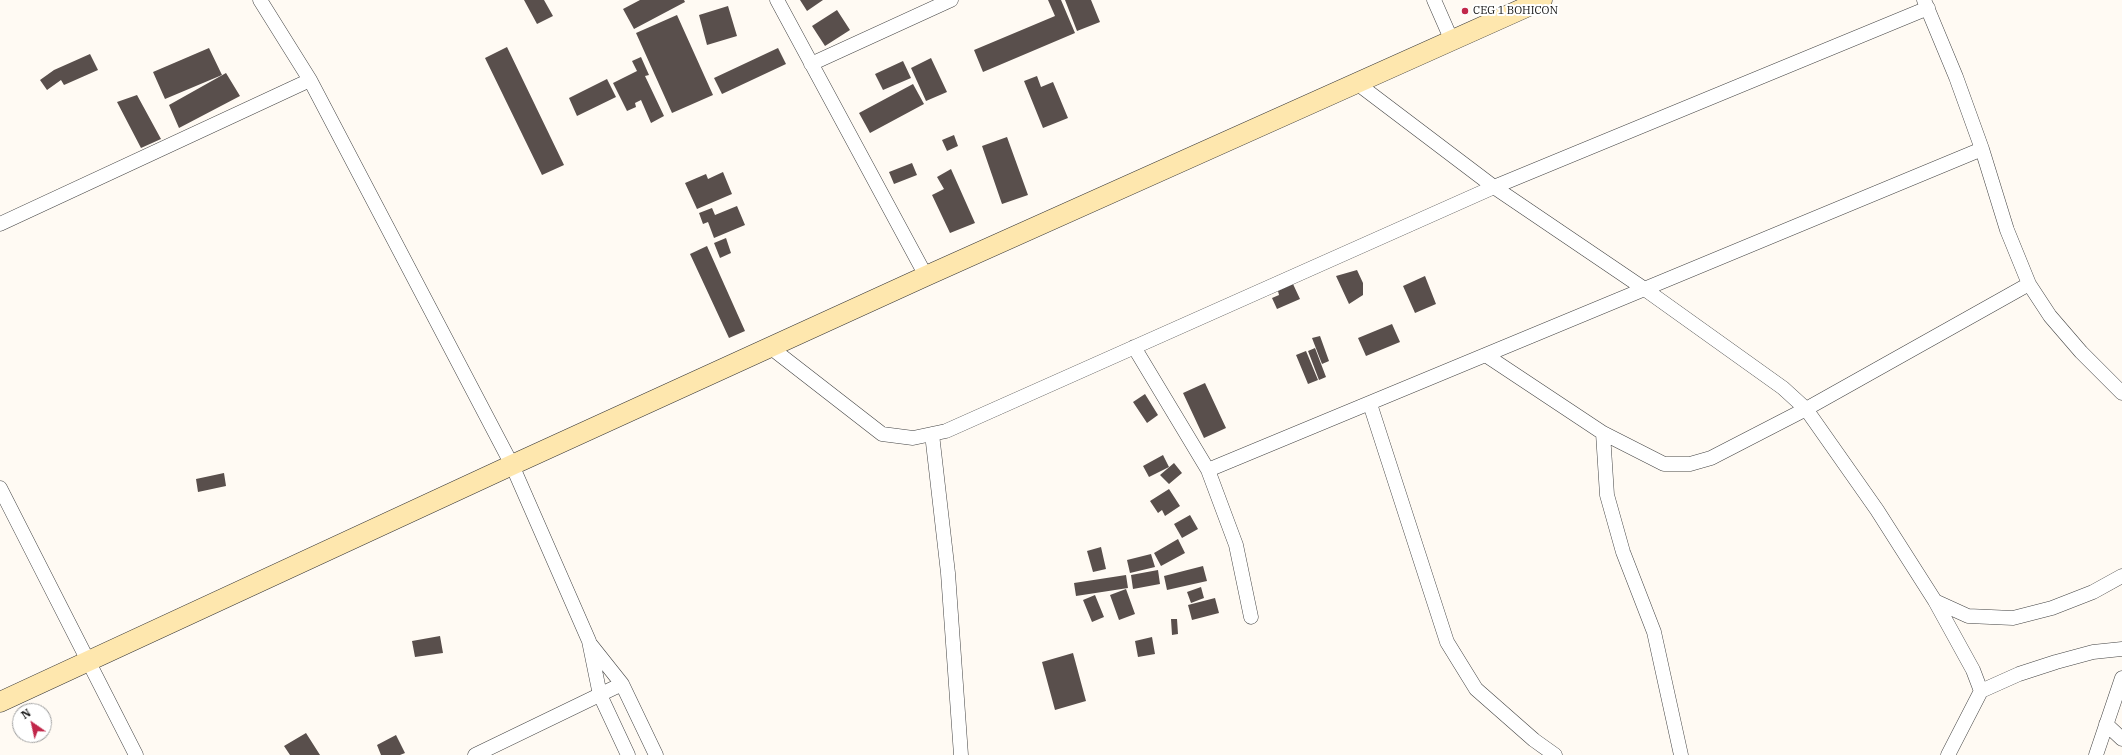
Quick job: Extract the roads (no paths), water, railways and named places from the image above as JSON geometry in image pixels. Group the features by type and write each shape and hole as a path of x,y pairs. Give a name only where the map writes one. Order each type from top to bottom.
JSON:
{"street":[{"path":"260,0 310,80 512,465 588,641 600,695 628,755"},
{"path":"776,0 926,276"},
{"path":"811,64 951,0"},
{"path":"1434,0 1452,41"},
{"path":"0,702 770,347 1542,0"},
{"path":"770,347 882,434 913,438 946,431 1494,187 1926,4 1956,77 1982,150 2007,230 2029,284 2050,316 2081,352 2122,393"},
{"path":"0,224 310,80"},
{"path":"1358,84 1494,187 1646,290 1783,388 1806,409 1877,510 1936,601 1973,670 1981,691"},
{"path":"1208,470 1487,356 1982,150"},
{"path":"1487,356 1603,433 1664,464 1690,464 1711,458 1806,409 2029,284"},
{"path":"1134,348 1208,470 1236,545 1251,617"},
{"path":"1370,404 1447,642 1476,689 1534,740 1555,755"},
{"path":"1603,433 1607,495 1623,552 1654,632 1681,755"},
{"path":"932,434 948,573 961,755"},
{"path":"0,488 136,755"},
{"path":"1936,601 1968,616 2013,618 2052,608 2093,592 2122,576"},
{"path":"588,641 622,684 656,755"},
{"path":"1948,755 1981,691 2019,674 2056,662 2093,652 2122,648"},
{"path":"2096,755 2122,678"},
{"path":"475,755 622,684"},
{"path":"2106,724 2122,739"}],"place":[{"name":"CEG 1 BOHICON","path":"1465,11"}]}
